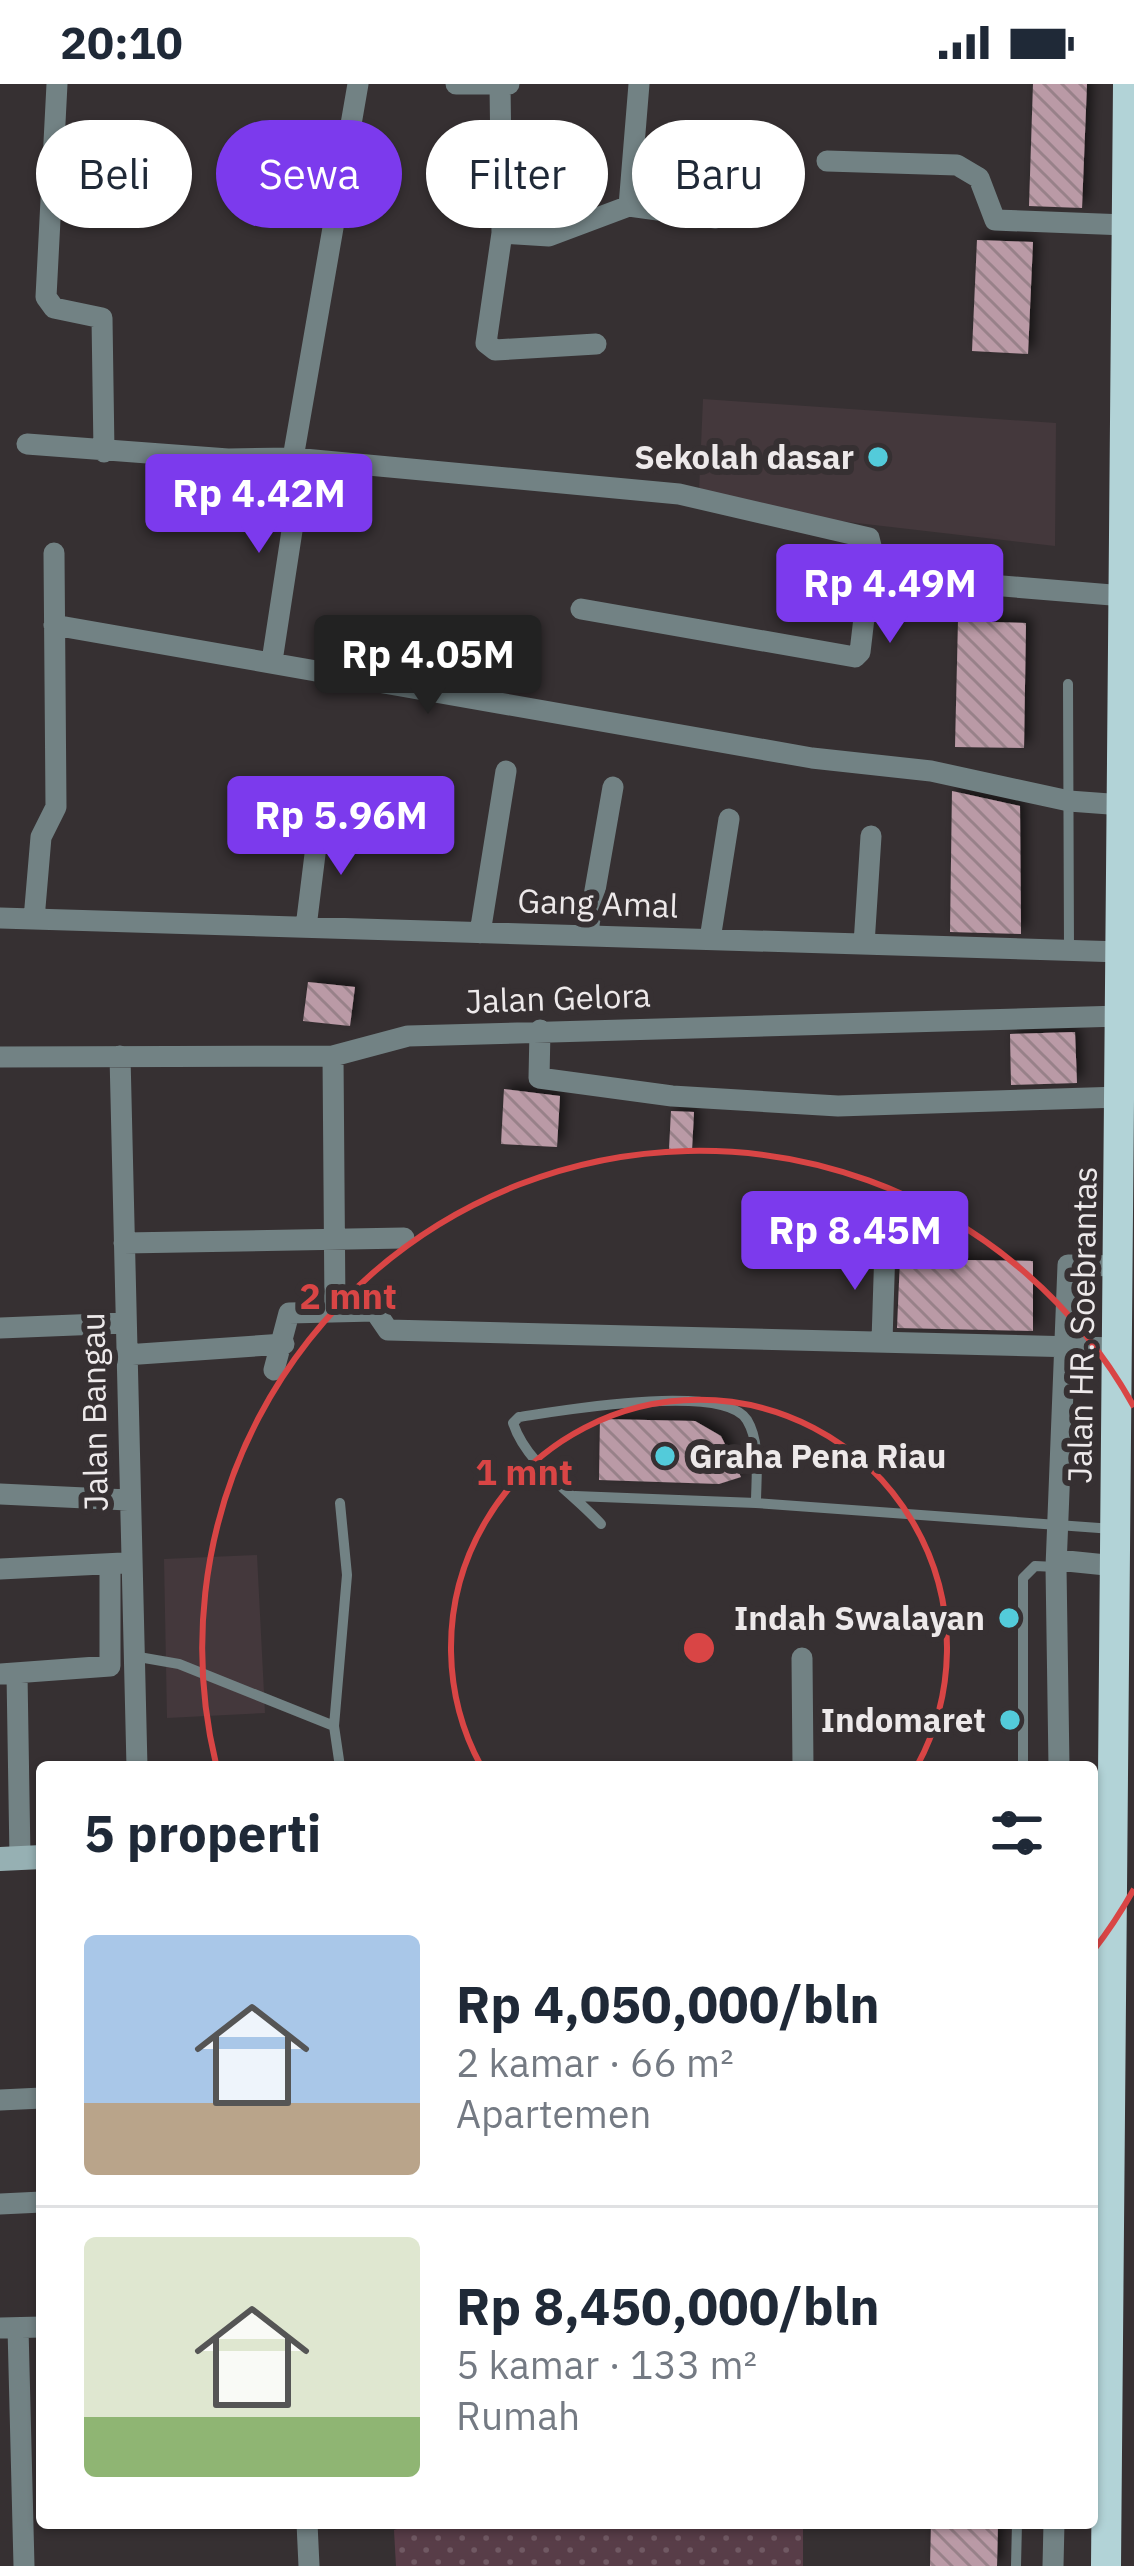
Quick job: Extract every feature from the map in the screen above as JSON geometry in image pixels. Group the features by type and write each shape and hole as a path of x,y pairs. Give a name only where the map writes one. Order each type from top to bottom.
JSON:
{"main road":[{"name":"Jalan HR. Soebrantas","path":"1106,2566 1104,1813 1116,1566 1128,84"}],"street":[{"path":"57,84 46,298 54,308 102,318 104,452"},
{"path":"353,120 358,84"},
{"path":"456,84 512,84"},
{"path":"629,206 639,84"},
{"path":"500,85 502,233 488,348 596,344"},
{"path":"826,160 957,165 979,178 995,220 1129,214"},
{"path":"502,233 550,236 632,206"},
{"path":"272,662 298,458 336,228"},
{"path":"27,444 104,452 298,458 679,494 868,538 869,575 860,652 855,657 581,609"},
{"path":"34,919 40,837 56,807 54,553"},
{"path":"869,575 1124,596"},
{"path":"54,625 812,758 931,771 1069,802 1123,805"},
{"path":"480,932 506,771"},
{"path":"587,936 613,787"},
{"path":"710,939 729,819"},
{"path":"306,927 319,822"},
{"path":"864,944 871,836"},
{"name":"Gang Amal","path":"0,918 1122,952"},
{"name":"Jalan Gelora","path":"0,1057 333,1056 408,1036 1121,1016"},
{"path":"540,1030 539,1078 672,1096 838,1106 1120,1097"},
{"name":"Jalan Bangau","path":"120,1056 128,1500 120,1563 133,1656 137,1761"},
{"path":"333,1056 335,1310"},
{"path":"124,1243 404,1238"},
{"path":"882,1341 885,1247"},
{"path":"1059,1761 1057,1563 1068,1265 1119,1266"},
{"path":"274,1370 289,1313 335,1310 375,1311 388,1330 1118,1348"},
{"path":"0,1328 125,1323"},
{"path":"125,1354 284,1344"},
{"path":"0,1494 128,1500"},
{"path":"0,1569 120,1563 110,1666 8,1674 21,1858"},
{"path":"1057,1563 1116,1566"},
{"path":"802,1658 803,1761"},
{"path":"0,2100 36,2098"},
{"path":"0,2204 36,2202"},
{"path":"9,2328 32,2490 24,2566"},
{"path":"307,2529 309,2566"},
{"path":"1053,2566 1054,2529"}],"lane":[{"path":"1068,684 1070,950"},
{"path":"601,1524 539,1466 513,1423 519,1417 631,1401 726,1407 740,1413 755,1445 756,1503"},
{"path":"575,1496 756,1503 1116,1529"},
{"path":"339,1761 334,1726 347,1575 340,1503"},
{"path":"1023,1761 1023,1578 1035,1566 1057,1563"},
{"path":"133,1656 179,1664 334,1726"},
{"path":"1016,2566 1017,2529"}],"shaded area":[{"name":"Sekolah dasar","path":"703,399 1056,423 1055,546 814,518 699,492"},
{"path":"257,1555 265,1713 167,1718 164,1559"},
{"path":"803,2529 803,2566 396,2566 394,2530"}],"building":[{"path":"1033,84 1087,84 1082,208 1029,206"},
{"path":"977,240 1033,242 1028,354 972,351"},
{"path":"958,621 1026,623 1024,748 955,747"},
{"path":"952,791 1020,806 1021,934 950,932"},
{"path":"308,982 355,987 350,1026 303,1021"},
{"path":"1075,1032 1077,1083 1011,1085 1010,1034"},
{"path":"504,1089 560,1096 557,1147 501,1144"},
{"path":"671,1111 694,1112 692,1150 669,1149"},
{"path":"900,1259 1033,1261 1033,1331 897,1328"},
{"name":"Graha Pena Riau","path":"600,1419 695,1421 721,1436 741,1477 719,1484 599,1480"},
{"path":"931,2529 998,2529 997,2566 930,2566"}],"place":[{"name":"Sekolah dasar","path":"878,457"},
{"name":"Graha Pena Riau","path":"665,1456"},
{"name":"Indah Swalayan","path":"1009,1618"},
{"name":"Indomaret","path":"1010,1720"}]}
